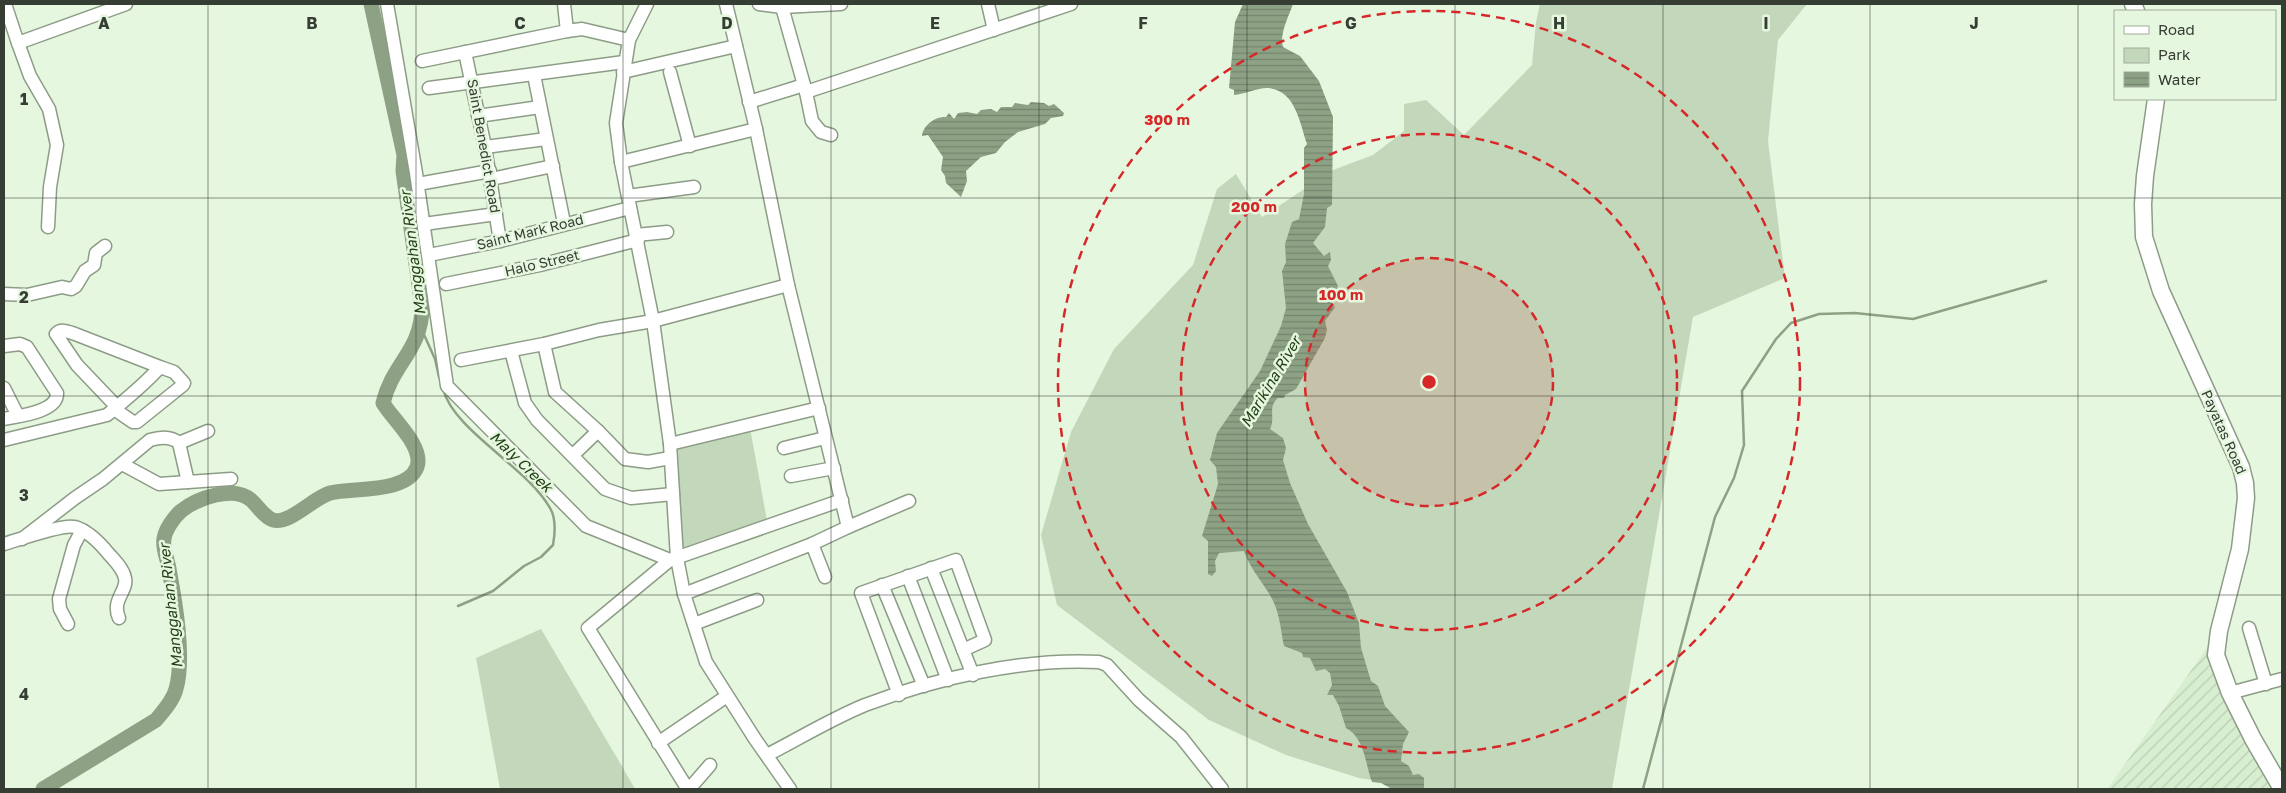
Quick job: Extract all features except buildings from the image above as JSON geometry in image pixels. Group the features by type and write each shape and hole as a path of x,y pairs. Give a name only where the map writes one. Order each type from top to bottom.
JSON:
{"main road":[{"name":"Payatas Road","path":"2156,100 2145,176 2143,204 2144,237 2161,290 2241,467 2246,483 2240,549 2216,644 2218,662 2253,739 2282,789"}],"street":[{"path":"5,4 30,76 49,108 57,145 50,187 48,226"},
{"path":"18,44 126,4"},
{"path":"386,4 418,184 447,386 586,526 674,559"},
{"path":"564,4 568,30"},
{"path":"647,4 629,40 623,67 616,123 621,162 653,321 670,444 674,559 706,662 726,696 790,789"},
{"path":"726,4 756,129 788,285 848,527"},
{"path":"759,4 782,7 841,4"},
{"path":"988,4 994,30"},
{"path":"749,102 805,88 994,30 1071,4"},
{"path":"782,7 815,127 821,132 831,134"},
{"path":"422,61 568,30 582,29 629,40"},
{"path":"429,88 534,75 623,67 736,46"},
{"name":"Saint Benedict Road","path":"466,52 485,147 500,241"},
{"path":"670,72 690,146"},
{"path":"534,75 564,223"},
{"path":"478,116 540,107"},
{"path":"621,162 756,129"},
{"path":"485,147 546,139"},
{"path":"418,184 552,166"},
{"name":"Saint Mark Road","path":"429,255 500,241 629,202 694,187"},
{"path":"424,224 496,214"},
{"name":"Halo Street","path":"446,284 540,265 637,238 667,232"},
{"path":"4,294 27,295 62,287 71,289 76,286 86,271 94,265 96,253 105,246"},
{"path":"461,360 544,344 599,330 653,321 788,285"},
{"path":"4,440 112,411 117,411 133,422 137,422 183,386 184,383 179,377 160,367 75,334 58,331 56,334 112,411"},
{"path":"4,346 20,344 27,347 52,385 57,398 56,402 49,408 4,419"},
{"path":"544,344 554,392 598,431 624,459 648,462 670,458"},
{"path":"511,351 526,404 537,420 605,489 632,498 673,494"},
{"path":"112,411 146,382 160,367"},
{"path":"4,388 18,416"},
{"path":"670,444 819,408"},
{"path":"179,443 208,431"},
{"path":"573,455 598,431"},
{"path":"22,539 122,464 137,450 156,438 171,438 179,443 188,482"},
{"path":"784,448 825,438"},
{"path":"122,464 159,484 231,479"},
{"path":"790,476 834,468"},
{"path":"710,765 688,788 658,743 588,628 674,559 842,500"},
{"path":"684,594 812,544 909,500"},
{"path":"4,544 72,526 82,530 100,543 125,577 125,584 117,601 116,611 119,618"},
{"path":"68,624 58,599 74,545 82,530"},
{"path":"812,544 825,577"},
{"path":"899,694 861,593 956,560 985,640 963,650"},
{"path":"931,568 973,675"},
{"path":"908,576 948,680"},
{"path":"882,585 924,686"},
{"path":"694,624 757,600"},
{"path":"2249,628 2266,684"},
{"path":"767,755 829,721 866,705 924,686 1039,662 1072,660 1099,662 1107,665 1138,700 1181,737 1222,789"},
{"path":"2230,692 2282,679"},
{"path":"658,743 726,696"}],"shaded area":[{"path":"2209,645 2274,789 2096,789 2108,788"}],"green space":[{"path":"1540,4 1807,4 1778,40 1768,141 1785,278 1693,317 1612,789 1428,789 1359,778 1286,755 1209,720 1057,605 1041,535 1071,432 1114,349 1193,265 1217,189 1236,174 1262,217 1333,170 1373,155 1404,131 1404,104 1426,100 1464,135 1532,65 1536,22"},
{"path":"750,428 768,526 683,559 674,446"},
{"path":"541,629 635,789 500,789 476,658"}],"water":[{"name":"Marikina River","path":"1243,4 1293,4 1283,31 1283,47 1300,56 1319,81 1333,117 1332,205 1327,208 1325,227 1313,243 1324,256 1330,252 1331,260 1328,266 1338,286 1331,301 1335,307 1325,321 1327,330 1325,338 1296,389 1285,395 1284,398 1278,398 1275,401 1272,409 1272,425 1270,429 1283,438 1286,448 1283,460 1290,483 1308,524 1347,592 1359,623 1361,648 1371,681 1378,686 1385,706 1409,732 1403,744 1401,761 1409,766 1413,775 1419,774 1424,778 1424,789 1392,789 1381,783 1372,782 1361,745 1352,732 1346,728 1339,706 1333,695 1327,695 1332,685 1330,673 1325,669 1316,671 1310,658 1303,657 1302,653 1284,646 1274,603 1250,565 1244,551 1219,553 1215,561 1216,571 1212,576 1208,574 1208,541 1202,536 1218,484 1216,467 1210,460 1217,433 1260,371 1281,326 1286,308 1282,271 1286,262 1285,244 1292,222 1299,219 1304,194 1304,148 1307,144 1296,110 1291,102 1278,90 1269,88 1234,95 1234,90 1229,88 1235,22"},
{"path":"1031,102 1044,103 1049,106 1054,104 1064,113 1063,116 1051,118 1045,124 1018,132 1005,142 996,153 981,157 966,171 967,181 961,197 946,183 945,176 941,170 943,157 928,135 922,136 927,125 934,120 946,117 949,113 954,119 958,113 977,114 981,110 991,109 997,112 1001,107 1012,107 1015,103 1028,105"}],"waterway":[{"name":"Manggahan River","path":"43,789 156,720 173,698 179,676 180,662 174,597 164,543 168,528 181,511 196,502 226,493 244,496 251,500 270,519 286,519 330,493 378,488 402,482 411,476 417,467 418,459 412,442 383,403 387,389 417,335 421,322 422,307 403,171 404,155 371,4"},
{"path":"1643,789 1715,517 1734,478 1744,445 1742,391 1776,339 1791,323 1819,314 1855,313 1913,319 2046,281"},
{"name":"Maly Creek","path":"421,328 435,359 439,377"},
{"name":"Maly Creek","path":"443,389 450,404 461,419 539,493 552,512 554,526 553,545 541,557 524,566 493,591 458,606"}]}
